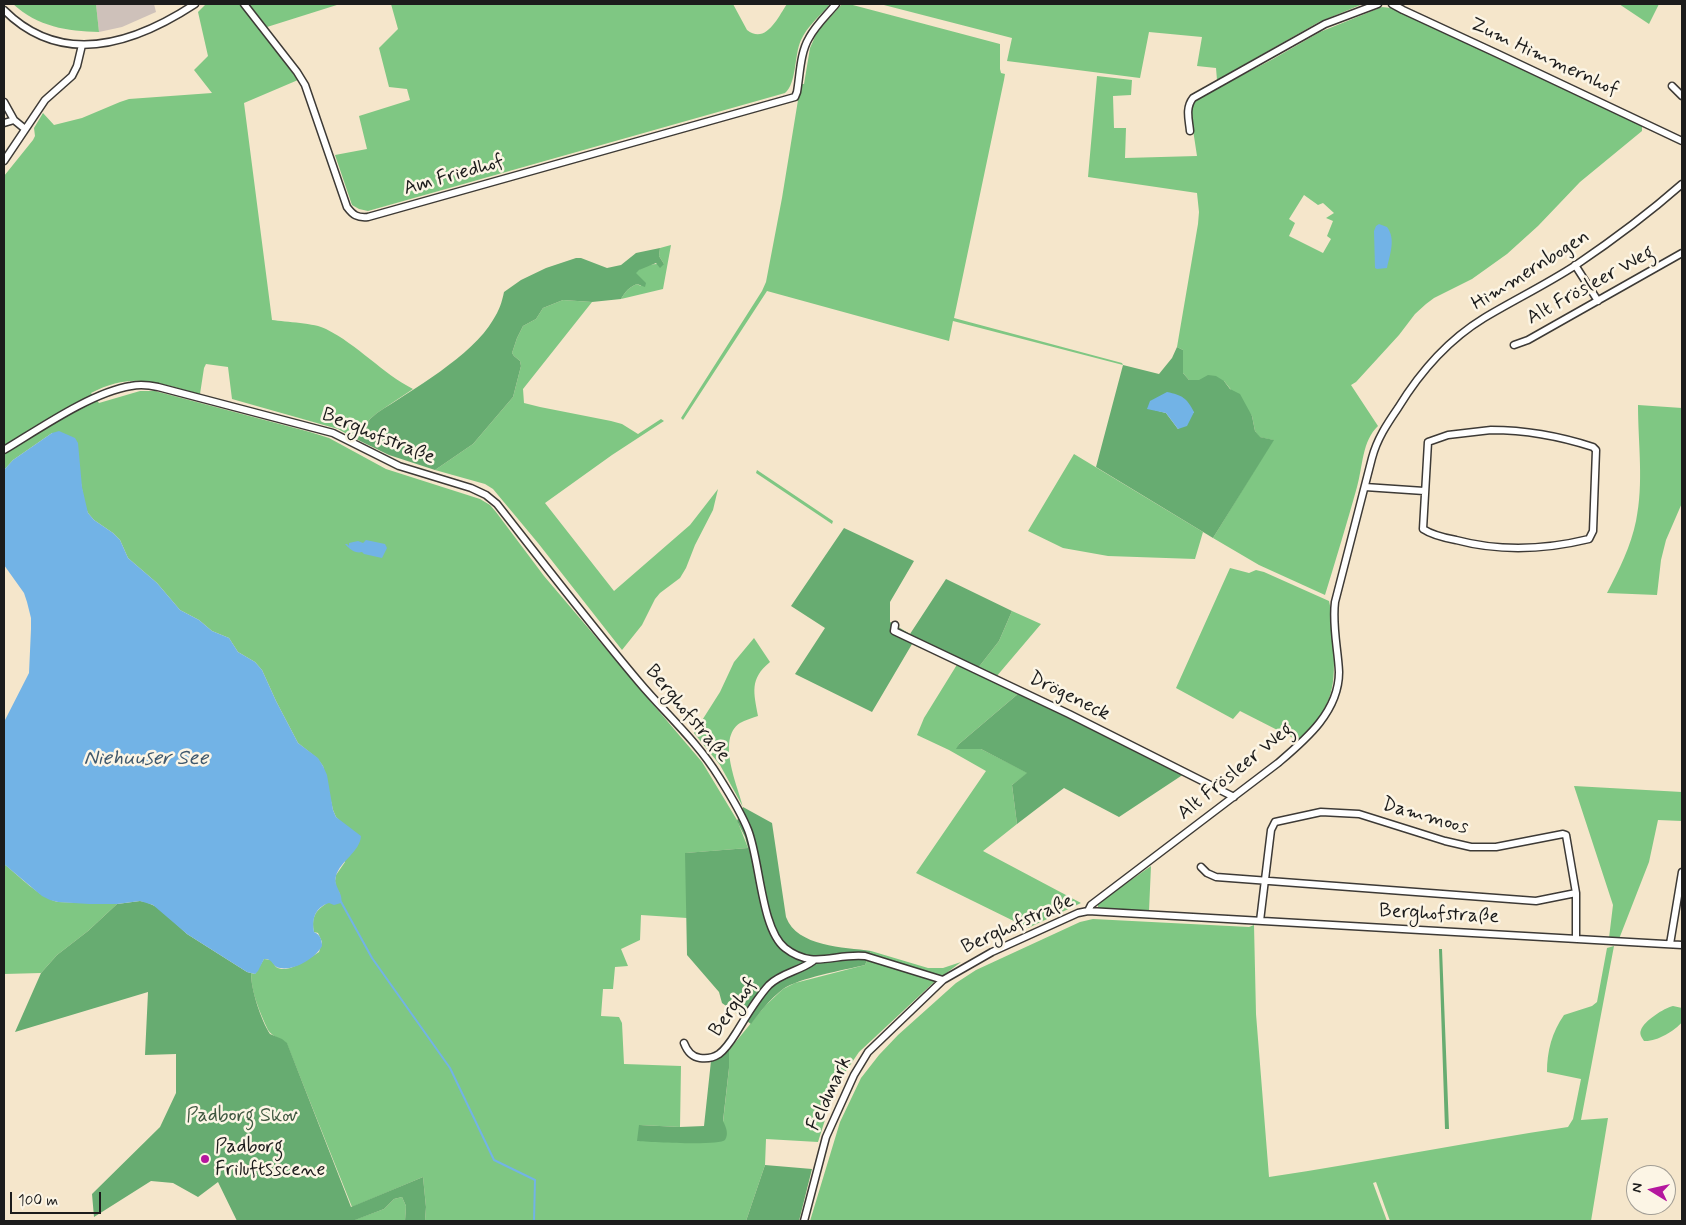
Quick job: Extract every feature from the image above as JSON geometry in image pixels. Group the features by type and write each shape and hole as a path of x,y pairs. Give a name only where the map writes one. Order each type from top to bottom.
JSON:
{"street":[{"path":"4,10 17,22 41,36 66,43 94,45 116,42 154,26 195,4"},
{"name":"Am Friedhof","path":"244,4 305,85 347,207 353,215 360,218 377,215 795,97 808,40 814,28 836,4"},
{"path":"1190,131 1188,109 1189,103 1193,98 1325,24 1378,4"},
{"name":"Zum Himmernhof","path":"1392,4 1682,141"},
{"path":"4,161 45,100 72,76 77,66 82,45"},
{"path":"1672,86 1682,96"},
{"path":"4,102 14,120 25,129"},
{"path":"4,123 14,120"},
{"name":"Himmernbogen","path":"1406,395 1424,370 1442,351 1465,332 1483,319 1576,265 1682,184"},
{"name":"Alt Frösleer Weg","path":"1514,345 1528,340 1682,253"},
{"path":"1576,265 1598,301"},
{"name":"Berghofstraße","path":"4,450 87,402 118,389 146,385 333,433 398,466 471,488 486,495 497,504 606,642 648,693 699,749 719,776 748,829 770,924 775,936 785,948 800,957 813,960 853,955 865,956 943,980 992,952 1044,927 1078,913 1088,911 1682,945"},
{"name":"Alt Frösleer Weg","path":"1088,911 1091,905 1278,763 1304,740 1324,717 1338,686 1335,602 1376,445 1406,395"},
{"path":"1514,430 1558,436 1593,447 1596,450 1593,531 1589,538 1569,544 1519,549 1495,548 1470,544 1439,535 1423,529 1424,491 1427,445 1428,442 1439,437 1469,432 1514,430"},
{"path":"1365,487 1424,491"},
{"name":"Drögeneck","path":"895,625 894,631 1069,714 1234,797"},
{"name":"Dammoos","path":"1260,921 1271,830 1275,822 1321,812 1359,814 1445,841 1471,847 1496,847 1566,835 1576,893 1576,939"},
{"path":"1201,867 1207,873 1216,877 1536,901 1576,893"},
{"path":"1670,944 1682,872"},
{"name":"Berghof","path":"684,1043 689,1052 695,1057 711,1058 718,1055 727,1047 754,1004 769,985 777,979 806,966 813,960"},
{"name":"Feldmark","path":"804,1221 826,1137 854,1075 868,1052 943,980"}],"shaded area":[{"path":"96,4 154,4 156,12 122,27 99,32"}],"green space":[{"path":"13,4 96,4 99,32 64,29 43,23 32,18"},
{"path":"206,4 240,4 298,80 244,103 272,320 308,324 326,329 349,343 413,389 370,419 356,439 338,429 232,399 228,367 206,364 200,394 146,381 120,382 91,393 99,403 140,391 155,391 310,432 329,438 386,469 480,499 490,505 544,576 702,762 737,820 748,848 686,853 687,918 641,915 640,940 621,949 628,966 615,967 613,989 603,989 601,1016 619,1017 622,1023 624,1064 681,1066 680,1127 639,1125 704,1143 723,1122 729,1050 765,1006 783,989 795,983 865,965 871,951 928,968 943,968 961,962 932,984 859,1052 842,1077 830,1104 818,1142 766,1139 765,1165 746,1221 425,1221 426,1207 423,1177 352,1207 287,1044 268,1030 256,1002 251,980 251,973 255,974 264,959 271,960 276,967 286,969 298,965 319,952 322,942 318,933 314,932 314,918 320,908 340,894 335,881 336,875 345,862 341,822 333,810 323,766 317,758 298,743 262,670 255,662 238,652 229,638 212,631 199,620 180,610 157,583 128,558 120,540 88,513 79,472 52,433 13,460 4,470 4,176 33,140 35,136 34,128 43,113 54,125 82,118 129,99 212,93 194,70 208,56 198,12"},
{"path":"249,4 340,4 267,27"},
{"path":"391,4 733,4 747,30 754,34 766,32 771,28 787,4 828,4 829,6 810,26 801,40 792,83 785,93 368,211 352,205 335,155 367,149 359,116 410,100 407,89 389,87 379,48 398,29"},
{"path":"842,4 849,4 1000,44 1000,69 1001,73 1005,74 1004,80 954,318 1122,363 1123,365 953,321 949,341 767,291 683,420 681,418 766,282 799,94 801,84 804,84 810,48 817,32"},
{"path":"880,4 1363,4 1319,22 1217,80 1216,68 1197,66 1202,37 1149,32 1140,78 1007,61 1012,38"},
{"path":"1619,4 1659,4 1649,24"},
{"path":"1382,7 1391,8 1642,126 1642,131 1580,182 1538,226 1507,254 1472,279 1426,304 1415,314 1399,335 1356,382 1351,385 1378,426 1366,446 1357,487 1325,595 1259,565 1213,538 1273,440 1259,437 1255,431 1252,416 1224,381 1189,380 1183,373 1183,350 1177,347 1198,224 1197,193 1088,177 1097,76 1132,80 1131,95 1113,96 1114,128 1126,128 1125,158 1197,156 1190,110 1195,100 1320,32","holes":["1304,195 1318,205 1323,203 1334,213 1326,218 1333,221 1327,236 1331,239 1323,253 1289,236 1295,223 1289,219"]},
{"path":"671,245 663,289 621,299 632,287 637,284 641,286 635,273 648,266 664,264 659,256 660,248"},
{"path":"660,248 659,256 664,264 660,268 656,263 636,273 646,283 645,287 637,284 634,285 621,299 592,302 563,300 543,308 536,319 523,326 512,353 520,361 521,366 513,397 473,444 435,470 389,455 356,439 370,419 377,413 424,383 471,346 495,317 504,292 521,280 546,268 576,258 581,258 607,268 621,265 636,253"},
{"path":"563,300 592,302 523,389 524,403 611,421 622,424 638,434 661,419 664,421 612,455 545,503 614,591 690,525 718,489 713,510 695,545 686,568 680,578 655,599 642,625 622,650 493,489 485,484 435,470 473,444 513,397 521,366 520,361 512,353 523,326 536,319 543,308"},
{"path":"1177,347 1183,350 1183,373 1189,380 1199,380 1208,375 1216,376 1224,381 1230,389 1240,394 1252,416 1255,431 1260,437 1274,440 1213,538 1096,467 1123,365 1159,374 1172,358","holes":["1147,408 1194,412 1178,429 1166,413"]},
{"path":"1638,405 1682,408 1682,503 1666,540 1661,560 1657,595 1607,593 1628,549 1636,521 1640,492"},
{"path":"1074,454 1203,532 1195,559 1108,556 1063,548 1028,531"},
{"path":"757,470 833,521 832,524 756,473"},
{"path":"844,528 914,561 890,602 890,622 910,634 946,579 1012,611 999,641 978,668 915,639 872,712 795,674 825,628 791,606"},
{"path":"1230,568 1249,573 1256,570 1264,572 1329,601 1334,656 1333,683 1326,706 1311,728 1299,741 1240,711 1233,719 1176,688"},
{"path":"1012,611 1041,624 996,677 978,668 999,641"},
{"path":"754,638 770,662 763,668 756,680 755,693 758,716 740,723 733,730 729,751 743,807 720,765 694,733 720,692 734,662"},
{"path":"958,663 1019,693 959,744 957,749 981,749 1028,773 1012,785 1017,824 983,851 1081,903 1028,928 916,873 986,771 949,750 917,735 924,718"},
{"path":"1019,693 1184,774 1119,817 1064,788 1017,824 1012,785 1027,773 981,749 956,749 959,744"},
{"path":"1574,786 1682,792 1682,821 1658,820 1649,862 1619,939 1609,938 1613,905"},
{"path":"743,807 772,823 786,917 792,927 800,934 823,944 871,951 865,965 810,978 783,989 751,1024 722,1003 719,992 687,955 685,853 748,848 737,821"},
{"path":"4,864 44,896 58,902 117,904 88,931 57,955 41,973 4,974"},
{"path":"1151,866 1149,911 1098,908 1098,903"},
{"name":"Padborg Skov","path":"140,901 159,908 187,934 251,973 257,1005 263,1021 270,1034 287,1043 351,1207 423,1177 426,1207 425,1221 405,1221 406,1206 402,1197 394,1199 384,1209 355,1221 237,1221 218,1182 198,1197 173,1183 151,1181 94,1217 92,1194 160,1127 176,1093 176,1054 145,1055 148,992 15,1032 41,973 57,955 88,931 117,904"},
{"path":"1093,919 1249,927 1254,925 1256,1014 1269,1177 1568,1127 1573,1119 1581,1079 1547,1072 1551,1042 1556,1028 1564,1015 1592,1006 1597,1002 1607,948 1614,946 1581,1120 1608,1118 1591,1221 1390,1221 1376,1182 1373,1183 1387,1221 810,1221 840,1122 861,1078 879,1055 898,1035 956,983 976,970 1080,922"},
{"path":"1439,949 1442,949 1449,1129 1445,1129"},
{"path":"1673,1006 1682,1008 1682,1022 1665,1035 1654,1040 1644,1041 1640,1033 1643,1026 1655,1015"},
{"path":"729,1050 729,1068 723,1121 727,1133 725,1140 711,1143 637,1141 639,1125 704,1126 711,1061"},
{"path":"765,1165 812,1169 799,1221 746,1221"},
{"path":"402,1197 406,1206 405,1221 354,1220 384,1209 394,1199"}],"water":[{"path":"1379,224 1387,227 1392,242 1387,268 1377,269 1375,268 1374,231"},
{"path":"1167,392 1184,398 1194,412 1187,426 1178,429 1166,413 1147,409 1150,401"},
{"name":"Niehuuser See","path":"59,431 75,438 78,443 82,487 88,513 120,540 128,558 157,583 180,610 199,620 212,631 229,638 238,652 255,662 262,670 298,743 318,758 323,766 327,775 336,817 361,836 354,852 341,866 336,876 335,880 342,899 341,903 324,905 318,910 314,918 314,932 318,934 322,946 315,955 298,966 280,968 269,960 264,959 255,974 247,972 187,934 153,905 140,901 117,904 89,904 50,900 42,896 4,864 4,722 29,673 31,618 24,593 4,565 4,470 13,460 52,433"},
{"path":"366,540 385,544 387,548 382,558 362,552 355,552 345,544 349,546 349,543 358,541 363,543"}],"waterway":[{"path":"340,900 372,958 450,1068 494,1160 535,1180 534,1221"}],"place":[{"name":"Padborg Friluftsscene","path":"205,1159"}]}
